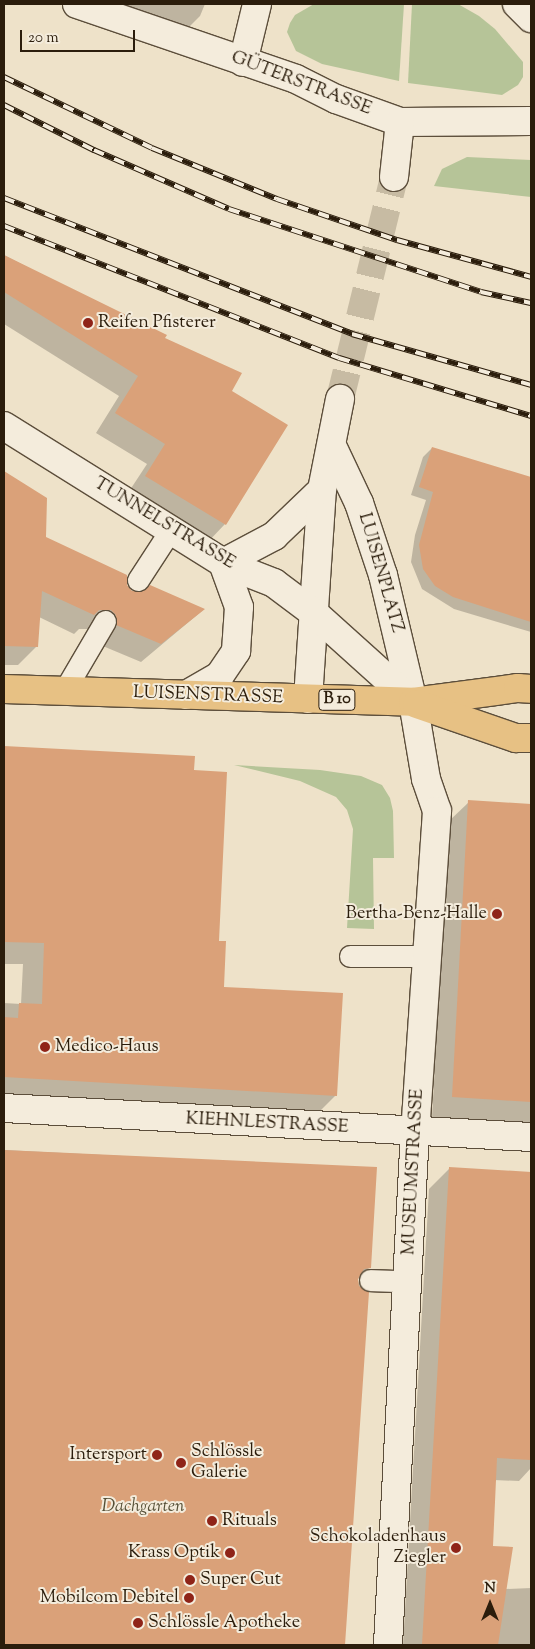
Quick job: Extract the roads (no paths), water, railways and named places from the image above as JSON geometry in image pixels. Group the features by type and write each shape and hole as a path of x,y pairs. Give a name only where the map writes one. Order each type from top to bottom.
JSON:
{"main road":[{"name":"LUISENSTRASSE","path":"4,689 413,702 518,688 531,689"},
{"name":"LUISENSTRASSE","path":"413,702 516,738 531,738"}],"street":[{"name":"GÜTERSTRASSE","path":"77,4 243,62 400,122 531,121"},
{"path":"243,62 258,4"},
{"path":"517,4 531,18"},
{"path":"394,177 400,122"},
{"path":"308,699 322,490 333,448 340,399"},
{"name":"TUNNELSTRASSE","path":"4,426 223,564 274,583 314,613 413,702"},
{"name":"LUISENPLATZ","path":"333,448 359,503 383,575 413,702"},
{"path":"186,695 220,675 236,651 239,607 223,564 274,536 322,490"},
{"name":"MUSEUMSTRASSE","path":"388,1645 415,1132 429,956 437,811 426,779 413,702"},
{"name":"KIEHNLESTRASSE","path":"4,1108 531,1137"}],"lane":[{"path":"138,580 170,531"},
{"path":"64,692 105,621"},
{"path":"350,956 429,956"},
{"path":"370,1280 408,1281"}],"tunnel":[{"path":"340,399 394,177"}],"railway":[{"path":"4,77 152,148 277,199 397,240 531,277"},
{"path":"4,105 94,150 229,209 481,292 531,303"},
{"path":"4,198 352,334 531,385"},
{"path":"4,226 339,358 531,416"}],"place":[{"name":"Reifen Pfisterer","path":"88,323"},
{"name":"Bertha-Benz-Halle","path":"497,914"},
{"name":"Medico-Haus","path":"45,1047"},
{"name":"Intersport","path":"157,1455"},
{"name":"Schlössle Galerie","path":"181,1463"},
{"name":"Rituals","path":"212,1521"},
{"name":"Schokoladenhaus Ziegler","path":"456,1548"},
{"name":"Krass Optik","path":"230,1553"},
{"name":"Super Cut","path":"190,1580"},
{"name":"Mobilcom Debitel","path":"189,1598"},
{"name":"Schlössle Apotheke","path":"138,1623"}],"park label":[{"name":"Dachgarten","path":"143,1507"}]}
